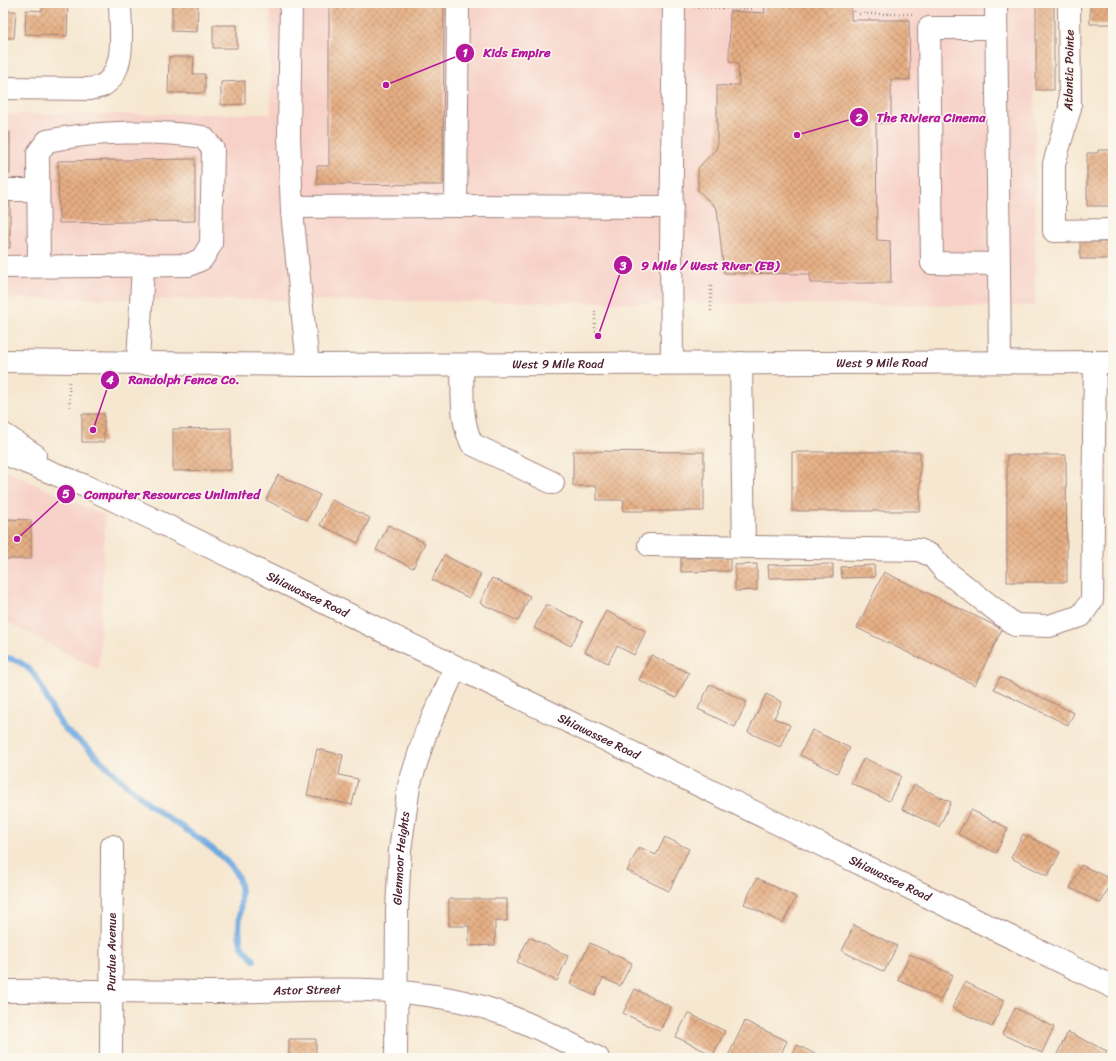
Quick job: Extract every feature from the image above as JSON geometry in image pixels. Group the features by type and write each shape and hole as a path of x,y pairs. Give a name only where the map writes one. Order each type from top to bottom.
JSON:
{"street":[{"path":"3,88 89,89 101,86 112,76 118,65 120,56 120,3"},
{"path":"290,3 289,135 292,207 308,365"},
{"path":"456,206 458,3"},
{"path":"996,3 1000,362"},
{"name":"Atlantic Pointe","path":"1069,3 1070,108 1054,164 1054,231 1113,230"},
{"path":"672,363 674,5"},
{"path":"996,28 929,28 932,263 999,264"},
{"path":"3,267 189,264 202,259 211,244 213,149 203,137 177,133 74,135 48,141 38,152 39,266"},
{"path":"3,190 38,190"},
{"path":"292,207 672,207"},
{"path":"138,363 143,265"},
{"name":"West 9 Mile Road","path":"3,360 308,365 1104,362"},
{"path":"649,544 919,550 932,556 943,569 1015,625 1049,626 1081,616 1092,600 1104,362"},
{"path":"741,363 744,545"},
{"path":"462,365 464,422 466,432 472,444 553,483"},
{"name":"Shiawassee Road","path":"3,434 85,486"},
{"name":"Shiawassee Road","path":"3,452 85,486 1113,987"},
{"name":"Glenmoor Heights","path":"396,1058 398,992 397,911 400,850 409,786 426,732 456,668"},
{"name":"Purdue Avenue","path":"111,1058 112,846"},
{"name":"Astor Street","path":"3,991 112,990 214,992 372,990 398,992 452,999 499,1013 526,1023 598,1058"}],"path":[{"path":"674,5 752,9 752,3"},
{"path":"854,3 854,14 916,14 929,28"},
{"path":"711,286 711,311"},
{"path":"595,311 595,331 598,331 598,336"},
{"path":"69,382 70,408"}],"shaded area":[{"path":"270,3 1035,3 1035,306 3,298 3,114 271,114"},
{"path":"3,469 105,516 99,670 3,620"}],"building":[{"path":"43,3 68,3 67,36 25,34 26,10 42,11"},
{"path":"172,3 198,3 197,32 172,31"},
{"path":"329,3 444,3 443,185 317,184 317,166 329,166"},
{"path":"764,3 851,3 851,20 909,20 910,80 891,79 891,123 876,123 877,240 890,241 891,283 810,283 810,274 724,273 717,209 698,190 698,168 717,148 717,86 739,85 738,63 729,61 730,11 765,13"},
{"path":"1036,3 1054,3 1054,90 1036,90"},
{"path":"1090,3 1113,3 1113,24 1090,24"},
{"path":"3,11 16,11 14,38 3,38"},
{"path":"213,25 237,25 237,48 213,48"},
{"path":"169,57 194,57 193,74 205,74 205,93 168,93"},
{"path":"245,81 245,104 221,105 221,82"},
{"path":"10,132 10,174 3,174 3,133"},
{"path":"1098,150 1113,150 1113,203 1110,203 1110,206 1087,206 1087,153 1098,153"},
{"path":"195,159 195,221 59,223 58,161"},
{"path":"3,199 10,199 10,248 3,248"},
{"path":"1080,242 1113,242 1113,259 1080,259"},
{"path":"82,414 104,414 104,442 82,442"},
{"path":"231,428 231,470 173,471 173,429"},
{"path":"573,451 704,452 704,511 623,511 624,500 597,500 597,486 573,486"},
{"path":"792,452 920,452 920,511 792,511"},
{"path":"1007,455 1066,455 1067,582 1007,582"},
{"path":"278,475 320,495 307,520 266,500"},
{"path":"332,500 370,518 358,543 320,525"},
{"path":"4,519 31,520 31,559 3,559"},
{"path":"388,525 425,543 413,568 376,550"},
{"path":"444,555 481,574 469,598 432,580"},
{"path":"681,558 730,558 730,571 681,572"},
{"path":"757,564 757,590 735,591 735,565"},
{"path":"833,564 833,577 769,578 768,565"},
{"path":"874,565 875,577 842,578 841,567"},
{"path":"884,572 1002,629 975,685 857,628"},
{"path":"492,578 530,596 518,621 480,603"},
{"path":"546,604 583,622 571,646 534,628"},
{"path":"606,611 646,631 634,655 617,646 608,663 585,652"},
{"path":"651,655 689,673 676,698 639,680"},
{"path":"1000,677 1074,713 1068,725 994,689"},
{"path":"710,684 747,702 735,727 698,709"},
{"path":"766,694 782,702 774,718 790,725 780,747 748,732"},
{"path":"812,730 850,748 837,773 800,755"},
{"path":"317,749 343,755 339,775 358,779 352,805 307,795"},
{"path":"864,758 901,776 889,801 851,783"},
{"path":"914,785 951,802 939,827 902,809"},
{"path":"971,810 1008,828 996,853 958,834"},
{"path":"1023,834 1060,852 1048,876 1011,858"},
{"path":"665,837 689,849 669,891 627,871 639,847 656,855"},
{"path":"1081,865 1113,880 1101,903 1070,888"},
{"path":"757,878 796,897 783,923 744,904"},
{"path":"449,899 507,899 507,921 495,921 495,945 469,946 469,926 449,926"},
{"path":"854,925 897,946 884,972 842,951"},
{"path":"529,937 568,956 557,981 517,962"},
{"path":"590,943 632,963 620,986 603,978 595,996 570,984"},
{"path":"910,954 953,975 940,1000 898,980"},
{"path":"965,982 1004,1001 992,1027 952,1008"},
{"path":"635,989 671,1007 660,1031 623,1013"},
{"path":"1015,1008 1054,1027 1042,1053 1002,1034"},
{"path":"688,1013 725,1031 713,1055 676,1037"},
{"path":"745,1021 787,1041 779,1058 762,1058 758,1056 757,1058 727,1058"},
{"path":"1068,1032 1107,1051 1104,1058 1055,1058"},
{"path":"289,1039 316,1039 316,1058 289,1058"},
{"path":"797,1045 823,1058 791,1058"}],"waterway":[{"path":"3,657 17,661 27,667 35,676 57,719 72,736 86,746 139,796 158,811 208,845 233,869 238,877 240,887 241,897 239,928 242,946 254,960"}],"place":[{"name":"Kids Empire","path":"386,85"},
{"name":"The Riviera Cinema","path":"797,135"},
{"name":"9 Mile / West River (EB)","path":"598,336"},
{"name":"Randolph Fence Co.","path":"93,430"},
{"name":"Computer Resources Unlimited","path":"17,539"}]}
